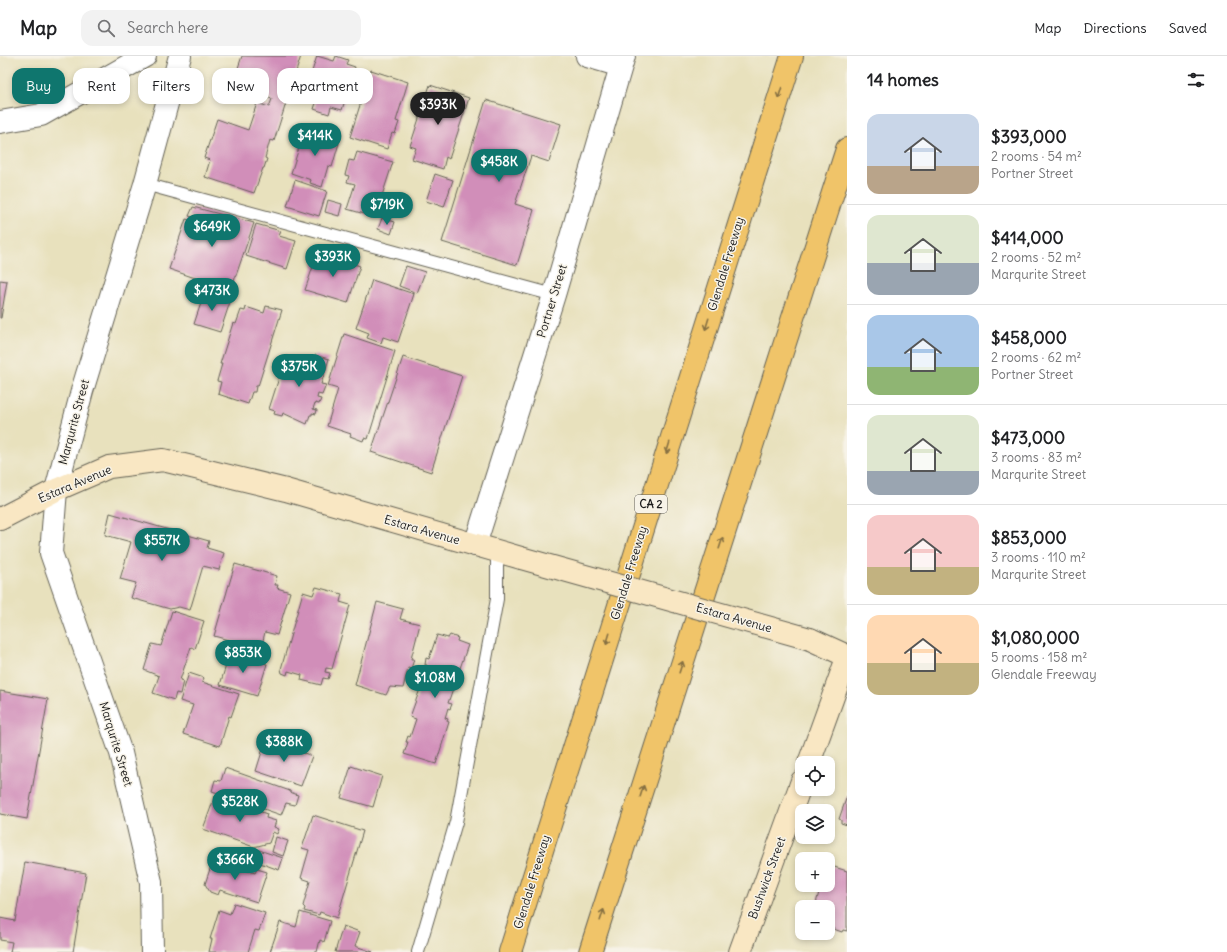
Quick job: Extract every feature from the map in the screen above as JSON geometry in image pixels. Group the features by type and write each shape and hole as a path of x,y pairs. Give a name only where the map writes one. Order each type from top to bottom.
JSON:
{"highway":[{"name":"Glendale Freeway","path":"510,952 792,56"},
{"path":"590,952 847,149"}],"street":[{"path":"0,122 42,115 145,56"},
{"name":"Marqurite Street","path":"152,952 151,882 121,753 51,553 56,490 82,391 145,184 180,56"},
{"path":"587,56 622,61"},
{"name":"Portner Street","path":"475,545 554,295 622,61"},
{"name":"Estara Avenue","path":"0,519 56,490 109,467 163,460 286,490 497,552 810,640 847,657"},
{"path":"812,756 847,657"},
{"name":"Bushwick Street","path":"740,952 797,796"}],"lane":[{"path":"145,184 554,295"},
{"path":"418,952 456,822 497,599 497,552"}],"building":[{"path":"242,56 301,56 297,68 277,68 277,104 286,104 274,141 270,140 265,158 267,159 254,193 205,177 210,160 204,158 217,119 248,130 257,104 269,107 272,99 269,98 269,68 238,68"},
{"path":"317,56 334,61 336,56 348,60 346,64 355,67 355,68 313,68"},
{"path":"373,71 408,82 396,121 399,122 395,134 392,133 387,149 350,137 360,104 373,104"},
{"path":"430,85 469,98 449,159 446,157 443,169 412,159 416,148 410,146"},
{"path":"486,100 561,124 549,162 531,156 515,204 534,210 517,265 442,242"},
{"path":"316,104 344,104 342,110 331,107 329,114 314,109"},
{"path":"316,131 332,136 331,141 339,143 332,167 328,166 322,187 310,183 311,180 291,173 304,132 315,136"},
{"path":"357,152 393,162 375,217 347,209 355,184 347,182 349,176 345,175 349,160 354,161"},
{"path":"435,174 453,180 444,207 426,201"},
{"path":"295,180 327,191 319,216 287,206"},
{"path":"328,200 342,204 339,216 325,212"},
{"path":"193,207 254,223 232,287 223,283 221,287 169,269 186,219 217,230 218,226 189,216"},
{"path":"382,218 395,222 391,234 378,229"},
{"path":"256,224 281,231 279,236 296,241 287,269 246,256"},
{"path":"318,252 360,266 348,303 305,290"},
{"path":"406,266 425,272 417,293 399,286"},
{"path":"0,280 7,281 1,318 0,318"},
{"path":"372,280 414,294 398,342 383,337 381,343 367,338 369,333 356,328"},
{"path":"204,294 218,298 219,294 226,296 225,300 230,302 220,332 194,324"},
{"path":"266,306 282,310 255,392 252,392 248,404 218,394 221,382 217,381 222,364 220,364 233,323 236,324 241,310 245,311 246,307 264,313"},
{"path":"344,334 395,351 368,439 364,438 363,441 350,436 351,434 327,426 338,389 328,386"},
{"path":"315,355 329,359 321,384 326,385 322,395 318,394 317,398 321,399 319,404 315,403 313,409 317,410 316,414 312,413 312,415 310,415 307,424 283,413 282,416 274,414 275,411 269,409 286,356 312,364"},
{"path":"403,357 462,376 431,472 371,452"},
{"path":"110,513 209,541 207,548 224,553 219,570 203,566 190,610 179,607 170,609 131,598 136,583 120,579 131,542 105,535"},
{"path":"235,564 277,576 275,585 278,585 277,588 290,592 277,635 265,632 261,649 214,636"},
{"path":"316,587 342,594 340,602 350,605 332,669 326,668 325,672 330,673 328,679 323,678 321,685 301,680 302,675 288,671 287,675 282,673 281,669 303,592 313,595"},
{"path":"377,602 403,609 400,619 420,624 411,659 414,659 411,669 408,668 403,688 390,687 386,695 355,685"},
{"path":"172,611 204,621 195,649 191,647 180,680 183,681 180,694 176,693 174,700 153,693 159,676 144,670 152,644 161,646"},
{"path":"437,635 448,638 450,635 458,638 457,641 468,645 448,703 452,704 450,709 448,708 445,718 448,719 447,721 449,722 436,764 404,754 408,742 406,742 408,736 410,737 416,719 410,717 420,689 417,688 419,682 421,682 427,665 425,665 426,658 429,659"},
{"path":"230,652 267,664 257,696 220,685"},
{"path":"189,673 204,678 202,682 239,694 231,717 229,716 220,746 183,734 193,705 180,701"},
{"path":"0,691 48,699 27,819 0,814"},
{"path":"266,739 312,756 301,786 256,771"},
{"path":"351,766 382,776 373,807 341,798"},
{"path":"225,768 298,795 295,805 286,803 281,815 212,791 215,780 221,781"},
{"path":"215,796 267,814 266,818 276,821 274,827 279,829 277,834 273,832 269,843 254,847 203,829"},
{"path":"847,796 847,825 841,823 841,820 839,819"},
{"path":"313,815 363,831 337,918 320,912 319,915 304,911 305,908 303,906 310,881 301,878 309,850 302,848"},
{"path":"276,837 288,841 283,856 272,852"},
{"path":"259,850 283,858 279,870 255,861"},
{"path":"213,860 255,873 257,869 267,872 257,902 220,890 218,895 210,892 205,884"},
{"path":"25,862 86,873 73,952 10,952 12,942 0,940 0,918 15,921"},
{"path":"835,867 847,871 847,931 843,930 842,932 835,930 835,900 817,900 819,892 835,892"},
{"path":"234,903 265,913 259,931 255,930 248,952 209,952 212,939 210,939 219,910 230,914"},
{"path":"300,912 330,921 324,942 320,940 317,952 270,952 280,922 296,927"},
{"path":"343,926 360,932 355,946 373,952 335,952"}]}
